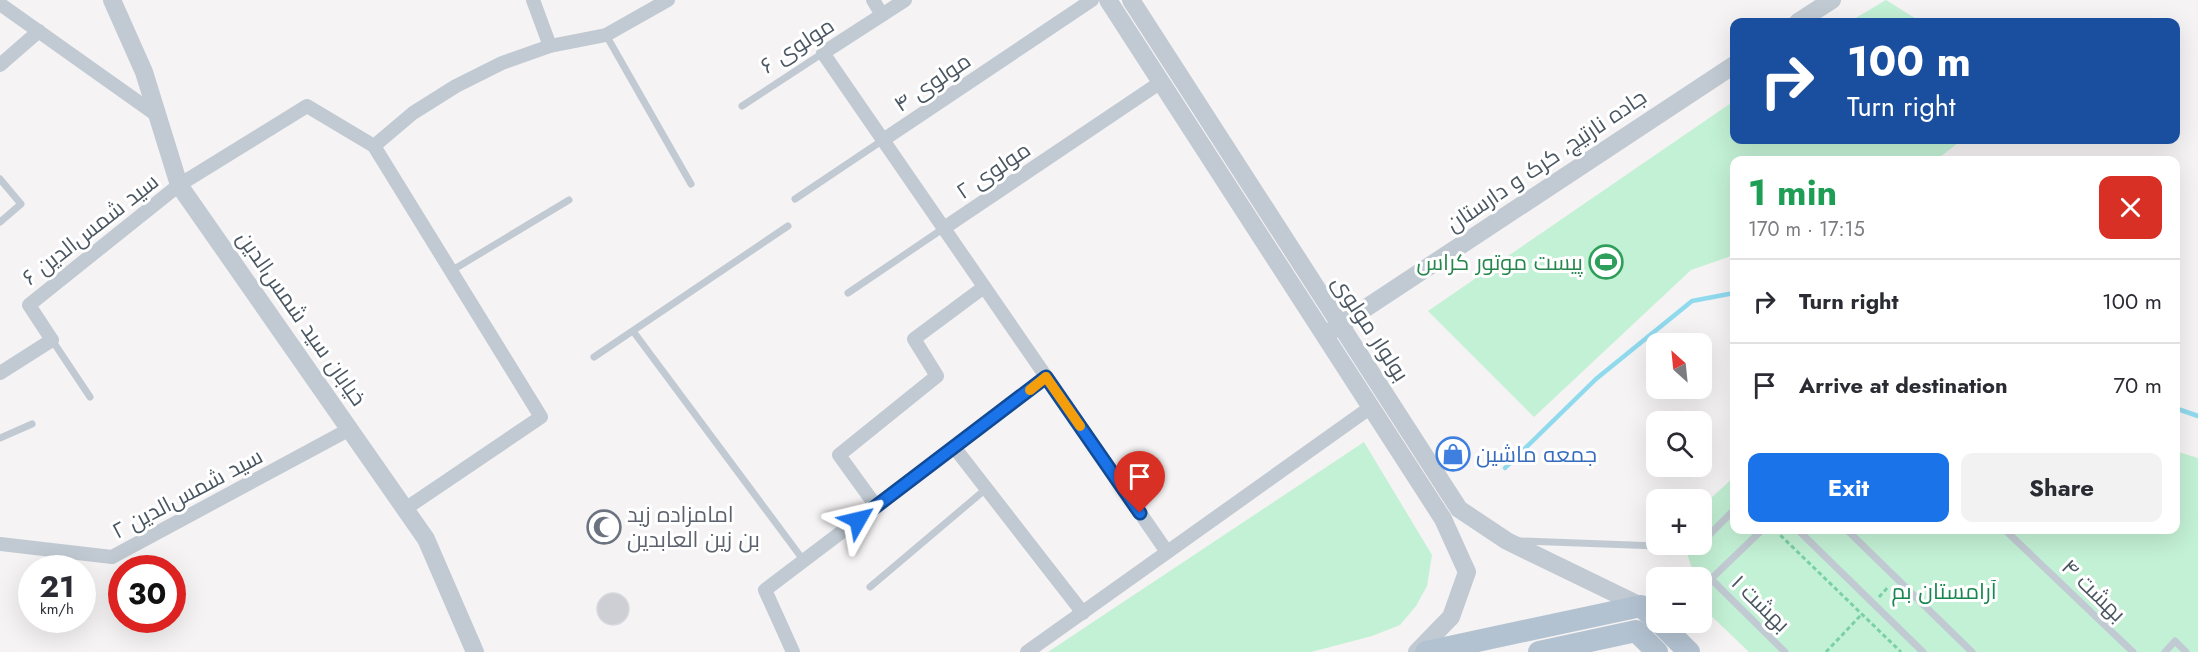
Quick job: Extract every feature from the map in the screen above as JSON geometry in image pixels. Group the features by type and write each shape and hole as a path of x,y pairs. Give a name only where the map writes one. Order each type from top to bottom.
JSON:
{"main road":[{"path":"1426,652 1646,614"},
{"path":"1539,652 1636,631 1657,652"},
{"path":"1670,633 1689,652"}],"street":[{"name":"خیابان سید شمس‌الدین","path":"112,0 144,72 179,185 426,539 475,652"},
{"path":"533,0 550,46"},
{"path":"374,146 413,113 456,86 502,63 550,46 606,35 668,0"},
{"path":"873,0 882,15"},
{"name":"مولوی ۶","path":"823,53 905,0"},
{"name":"مولوی ۴","path":"883,140 1092,0"},
{"name":"بولوار مولوی","path":"1108,0 1443,519 1467,572 1451,617 1417,652"},
{"name":"بولوار مولوی","path":"1131,0 1460,508 1507,541 1646,610"},
{"path":"1804,18 1832,0"},
{"path":"0,4 158,116"},
{"path":"0,65 39,32"},
{"path":"823,53 1167,552"},
{"name":"جاده نارتیچ، کرک و دارستان","path":"1324,334 1730,68"},
{"name":"مولوی ۲","path":"944,228 1161,82"},
{"path":"179,185 307,106 374,146 541,417 405,509"},
{"name":"سید شمس‌الدین ۶","path":"52,340 28,305 179,185"},
{"path":"876,506 839,455 937,376 914,339 984,287"},
{"path":"0,374 52,340"},
{"path":"793,652 765,590 1046,377"},
{"path":"1027,652 1371,407"},
{"name":"سید شمس‌الدین ۲","path":"0,544 112,557 350,429"},
{"path":"954,447 1083,613"},
{"path":"1443,519 1460,508"}],"lane":[{"path":"606,35 691,184"},
{"name":"مولوی ۶","path":"742,106 823,53"},
{"name":"مولوی ۴","path":"795,199 883,140"},
{"path":"0,179 21,204 0,222"},
{"path":"451,271 569,200"},
{"path":"594,357 788,225"},
{"name":"مولوی ۲","path":"848,293 944,228"},
{"path":"633,331 804,561"},
{"name":"سید شمس‌الدین ۶","path":"52,340 90,397"},
{"path":"0,438 32,423"},
{"path":"870,587 987,488"},
{"path":"1712,532 1730,514"},
{"path":"1712,578 1758,534"},
{"path":"1802,534 1923,652"},
{"path":"1851,534 1972,652"},
{"name":"بهشت ۴","path":"2009,534 2133,652"},
{"path":"1507,541 1646,546"},
{"name":"بهشت ۱","path":"1712,580 1785,652"},
{"path":"2165,652 2175,641 2186,652"}],"path":[{"path":"1779,534 1900,652"},
{"path":"1826,652 1862,615"}],"green space":[{"path":"1886,0 1915,18 1856,18"},
{"name":"پیست موتور کراس","path":"1730,104 1730,144 1957,144 1941,156 1730,156 1730,256 1691,270 1534,417 1428,311"},
{"path":"1364,442 1432,555 1427,586 1416,606 1400,625 1372,636 1311,652 1048,652"},
{"name":"آرامستان بم","path":"2180,453 2198,458 2198,652 1749,652 1712,617 1712,567 1692,567 1687,555 1712,555 1712,497 1730,481 1730,534 2180,534"}],"building":[{"path":"613,593 624,598 629,609 624,620 613,625 602,620 597,609 602,598"}],"waterway":[{"path":"1505,468 1596,379 1692,301 1730,294"},
{"path":"2180,410 2198,416"}],"slow traffic":[{"path":"1030,390 1046,377 1080,426"}],"place":[{"name":"پیست موتور کراس","path":"1606,262"},
{"name":"جمعه ماشین","path":"1453,454"},
{"name":"امامزاده زید بن زین العابدین","path":"604,527"}],"route":[{"path":"858,520 1046,377 1140,513"}]}
